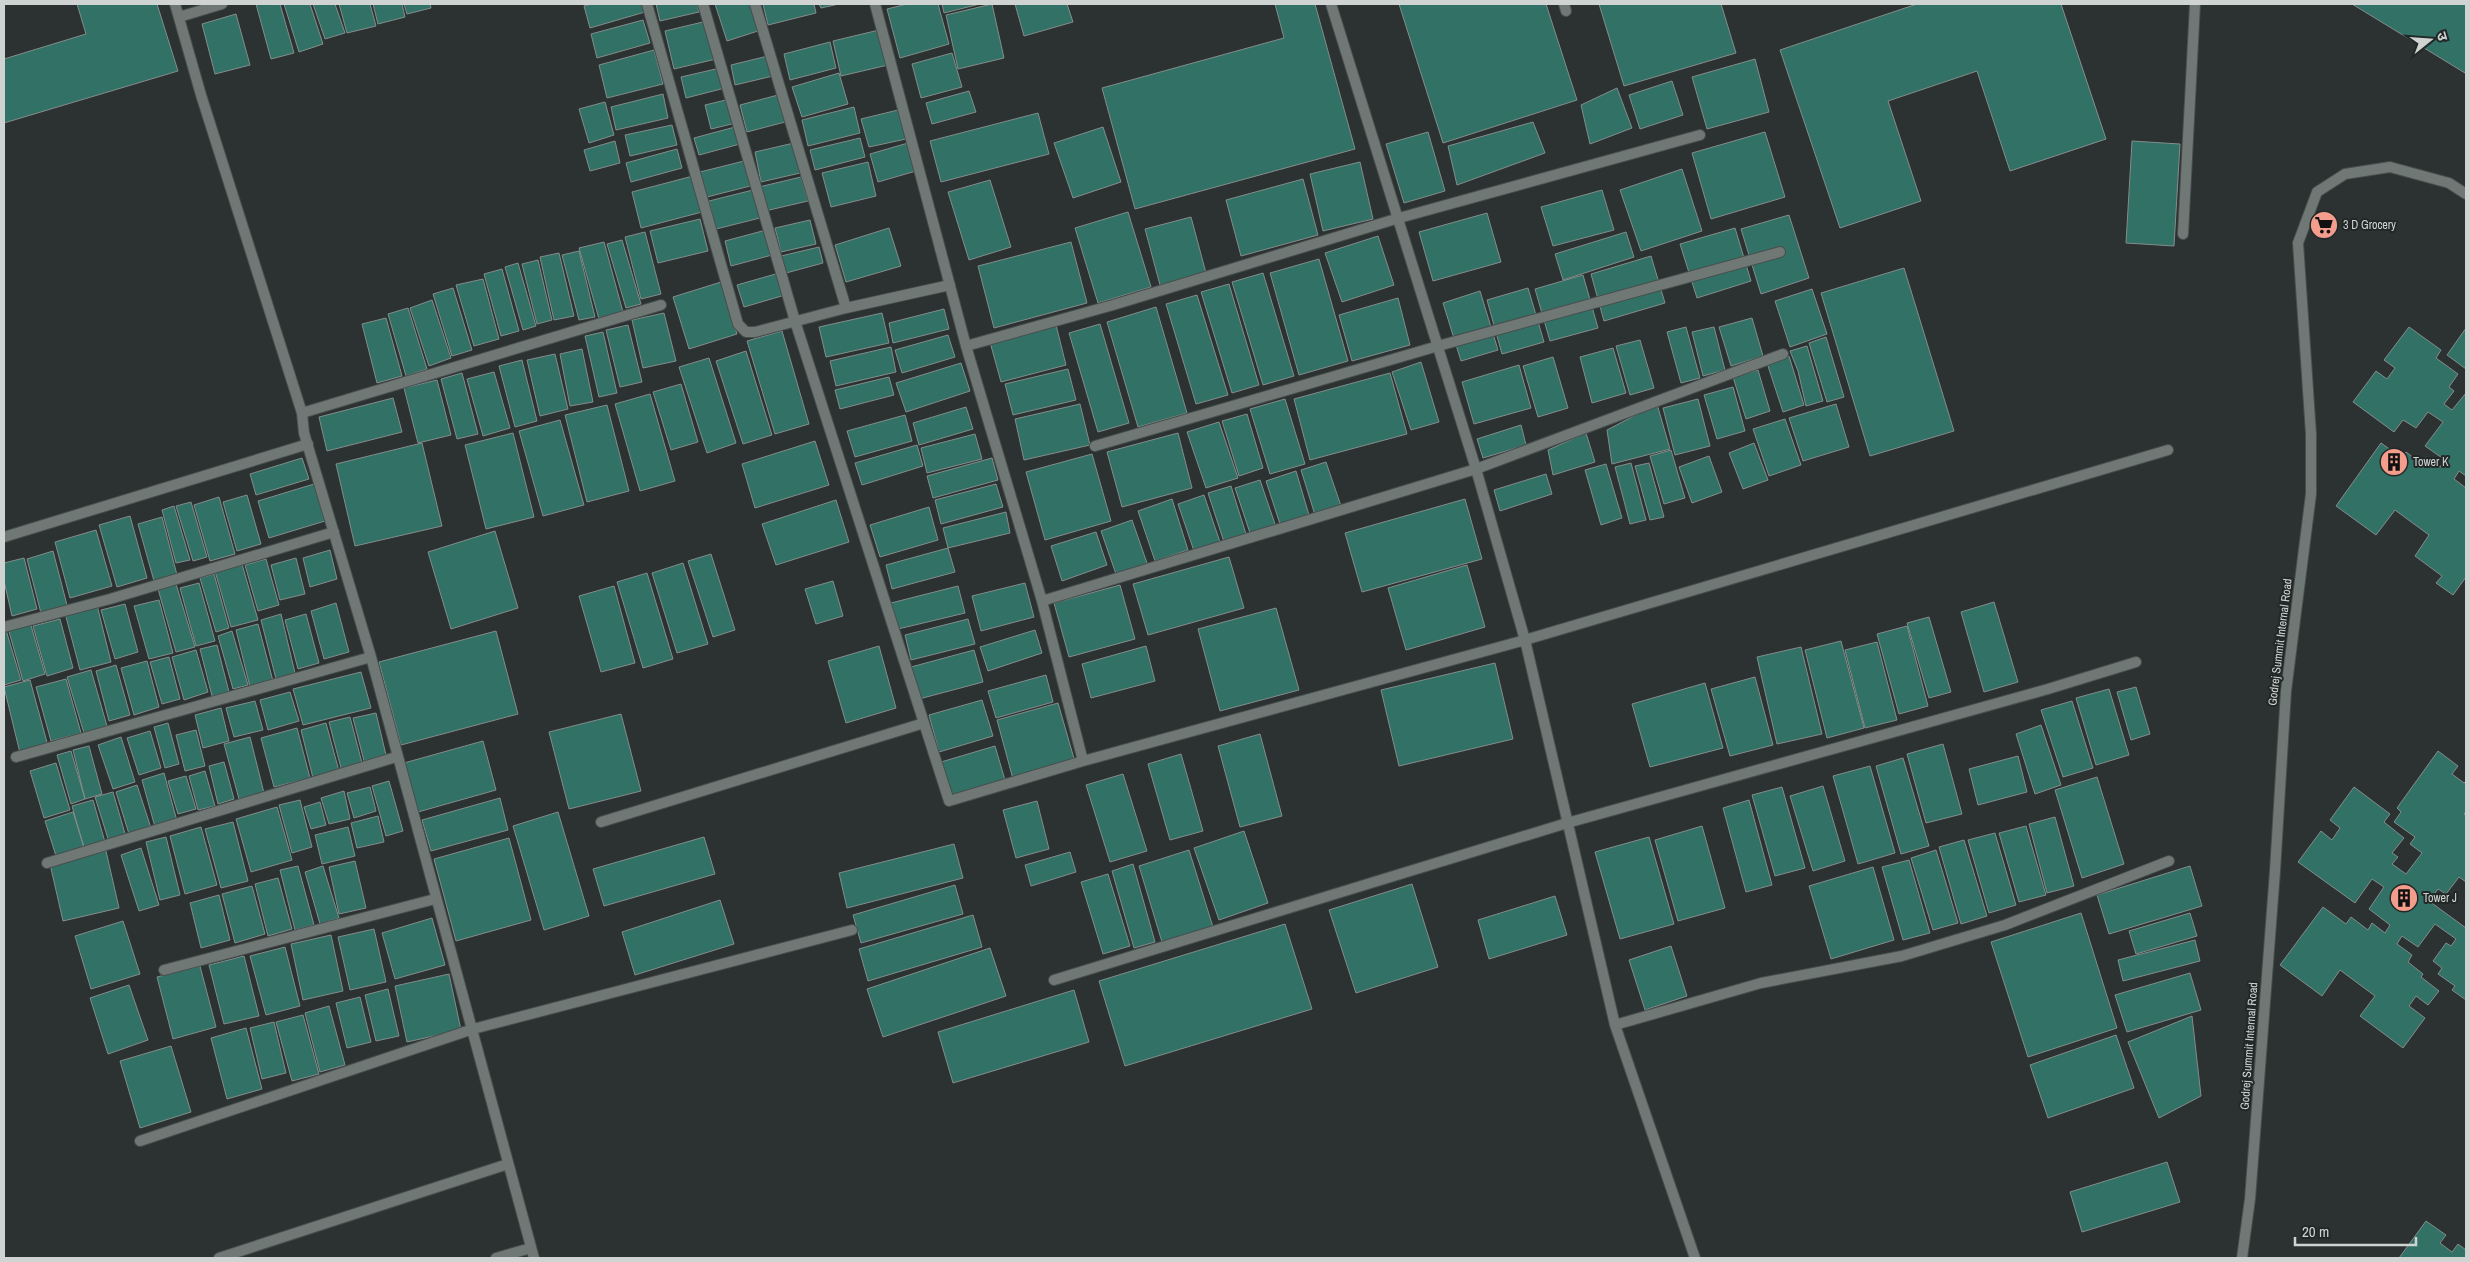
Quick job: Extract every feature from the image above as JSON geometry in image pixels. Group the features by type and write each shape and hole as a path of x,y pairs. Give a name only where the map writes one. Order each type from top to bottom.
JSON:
{"street":[{"path":"175,4 201,95 302,413 308,444 371,657 396,756 473,1029 533,1253 496,1258"},
{"path":"179,17 222,4"},
{"path":"647,4 738,324 746,332 755,332 846,308 950,285"},
{"path":"703,4 795,321 949,801 1083,761 1525,640 2168,450"},
{"path":"755,4 846,308"},
{"path":"875,4 966,346 1042,602 1083,761"},
{"path":"1331,4 1476,470 1525,640 1615,1025 1695,1258"},
{"path":"2183,234 2195,4"},
{"path":"966,346 1113,305 1399,218 1700,135"},
{"name":"Godrej Summit Internal Road","path":"2242,1258 2250,1199 2275,871 2286,691 2311,494 2311,434 2298,243 2317,192 2345,174 2390,168 2449,183 2466,194"},
{"path":"1095,446 1438,346 1780,252"},
{"path":"302,413 661,305"},
{"path":"1042,602 1476,470 1783,354"},
{"path":"4,537 308,444"},
{"path":"4,627 110,599 334,532"},
{"path":"16,757 371,657"},
{"path":"1054,980 1567,823 2048,689 2136,662"},
{"path":"601,822 924,723"},
{"path":"47,863 396,756"},
{"path":"1615,1025 1761,983 1911,953 2005,925 2169,861"},
{"path":"164,970 435,899"},
{"path":"140,1141 473,1029 852,930"},
{"path":"219,1258 508,1164"}],"building":[{"path":"77,4 157,4 178,71 4,123 4,59 86,34"},
{"path":"256,4 280,4 294,53 271,59"},
{"path":"284,4 310,4 323,44 299,52"},
{"path":"313,4 335,4 345,33 325,39"},
{"path":"339,4 370,4 376,26 347,33"},
{"path":"373,4 402,4 405,17 378,24"},
{"path":"404,4 430,4 431,8 407,14"},
{"path":"591,4 643,4 645,12 590,28 584,6"},
{"path":"656,4 697,4 699,12 660,21"},
{"path":"715,4 753,4 761,30 727,41"},
{"path":"763,4 814,4 816,13 768,25"},
{"path":"819,4 839,4 821,8"},
{"path":"907,4 938,4 949,44 900,58 887,9"},
{"path":"942,4 980,4 944,13"},
{"path":"992,4 1004,58 958,69 946,15"},
{"path":"1015,4 1067,4 1073,22 1024,36"},
{"path":"1275,4 1315,4 1355,149 1135,209 1102,88 1284,38"},
{"path":"1399,4 1546,4 1577,100 1443,143"},
{"path":"1599,4 1721,4 1736,53 1624,86"},
{"path":"1917,4 2061,4 2106,139 2010,171 1977,71 1888,101 1921,201 1840,228 1780,50"},
{"path":"2352,4 2466,4 2465,73"},
{"path":"236,14 250,65 215,74 202,24"},
{"path":"643,20 650,43 597,58 591,34"},
{"path":"707,21 716,59 674,69 665,31"},
{"path":"879,30 888,65 841,76 833,41"},
{"path":"830,42 836,68 790,80 784,54"},
{"path":"654,50 663,84 607,98 599,65"},
{"path":"952,53 962,87 921,98 912,64"},
{"path":"768,56 773,76 735,85 731,65"},
{"path":"1755,59 1769,112 1707,129 1692,77"},
{"path":"720,68 725,88 686,98 681,77"},
{"path":"839,73 848,104 802,117 792,87"},
{"path":"1672,81 1683,115 1640,129 1629,95"},
{"path":"1617,88 1632,128 1590,144 1581,105"},
{"path":"969,91 976,112 932,124 926,103"},
{"path":"663,94 668,118 616,130 611,107"},
{"path":"778,95 785,122 747,132 740,105"},
{"path":"730,99 736,123 711,129 705,105"},
{"path":"605,102 614,135 589,143 579,109"},
{"path":"854,107 860,133 808,146 802,120"},
{"path":"898,110 906,139 869,147 861,119"},
{"path":"1038,113 1049,154 941,182 930,141"},
{"path":"1533,122 1545,153 1457,185 1448,146"},
{"path":"672,125 677,145 630,156 625,135"},
{"path":"735,127 740,144 699,155 694,138"},
{"path":"1103,127 1121,182 1073,198 1054,143"},
{"path":"1428,132 1445,191 1404,203 1386,144"},
{"path":"1765,132 1785,197 1711,219 1692,153"},
{"path":"860,138 865,157 815,170 810,150"},
{"path":"615,141 620,163 590,171 584,150"},
{"path":"2132,141 2180,144 2174,246 2126,243"},
{"path":"794,143 800,173 761,182 755,152"},
{"path":"908,143 916,171 878,182 870,154"},
{"path":"677,149 682,168 631,182 626,163"},
{"path":"748,160 754,185 707,197 700,172"},
{"path":"868,162 876,196 831,207 822,173"},
{"path":"1360,162 1373,219 1323,231 1310,174"},
{"path":"1682,169 1702,231 1641,251 1620,190"},
{"path":"693,176 702,212 641,228 632,192"},
{"path":"801,177 808,201 765,211 759,187"},
{"path":"1303,179 1318,235 1241,256 1226,200"},
{"path":"990,180 1011,247 969,260 948,192"},
{"path":"753,190 760,218 716,229 709,201"},
{"path":"1602,190 1614,230 1553,246 1541,207"},
{"path":"1128,212 1151,287 1098,303 1075,228"},
{"path":"1487,213 1501,262 1433,281 1419,232"},
{"path":"1789,215 1809,278 1761,294 1741,229"},
{"path":"1191,217 1206,273 1160,285 1145,229"},
{"path":"700,219 708,251 658,263 650,231"},
{"path":"810,220 816,244 781,252 775,228"},
{"path":"889,228 901,266 846,282 835,245"},
{"path":"1735,228 1751,281 1697,298 1680,244"},
{"path":"766,230 772,255 731,266 725,241"},
{"path":"645,232 661,294 641,299 625,237"},
{"path":"1626,232 1634,257 1563,280 1555,254"},
{"path":"1378,236 1394,285 1342,302 1325,253"},
{"path":"622,240 641,304 626,308 607,244"},
{"path":"604,242 623,312 599,319 579,248"},
{"path":"1071,242 1087,303 994,328 978,266"},
{"path":"819,247 823,263 786,273 781,256"},
{"path":"579,251 595,317 579,320 562,255"},
{"path":"559,253 574,316 554,320 540,257"},
{"path":"1651,256 1665,303 1604,321 1591,274"},
{"path":"1319,259 1348,361 1299,375 1270,273"},
{"path":"538,260 552,320 537,324 522,264"},
{"path":"518,263 536,326 523,330 505,267"},
{"path":"1904,268 1954,431 1870,456 1821,293"},
{"path":"502,269 519,331 501,336 484,274"},
{"path":"779,273 785,295 744,307 737,285"},
{"path":"1263,273 1294,376 1263,385 1232,282"},
{"path":"1583,275 1598,328 1550,341 1535,289"},
{"path":"483,279 499,339 474,346 456,285"},
{"path":"721,282 737,334 689,349 673,297"},
{"path":"1229,284 1259,385 1232,393 1201,292"},
{"path":"453,288 472,350 452,356 433,294"},
{"path":"1528,288 1544,342 1502,354 1487,300"},
{"path":"1812,289 1827,334 1790,347 1775,301"},
{"path":"1480,291 1498,350 1461,361 1443,303"},
{"path":"1197,295 1228,395 1196,404 1166,304"},
{"path":"1398,298 1410,345 1352,361 1339,315"},
{"path":"432,300 451,358 429,366 410,308"},
{"path":"1156,307 1187,413 1138,427 1107,322"},
{"path":"408,308 427,369 406,376 388,314"},
{"path":"944,309 949,329 893,343 889,323"},
{"path":"664,313 676,361 643,368 632,320"},
{"path":"882,313 889,343 826,357 819,327"},
{"path":"386,318 402,376 377,383 362,324"},
{"path":"1752,318 1763,356 1731,366 1719,327"},
{"path":"1100,324 1129,423 1098,432 1069,333"},
{"path":"628,325 642,382 620,387 606,330"},
{"path":"1056,325 1066,365 1001,382 990,342"},
{"path":"1686,327 1700,378 1681,383 1667,332"},
{"path":"1714,327 1725,370 1703,376 1692,332"},
{"name":"Tower K","path":"2409,327 2441,350 2436,358 2458,374 2449,387 2454,391 2444,404 2452,410 2466,393 2466,476 2459,471 2454,479 2466,488 2466,577 2453,595 2436,583 2442,576 2415,556 2429,535 2395,510 2376,535 2336,506 2381,443 2402,458 2406,452 2422,464 2426,457 2440,467 2445,460 2425,446 2443,422 2428,412 2416,428 2403,420 2394,432 2353,402 2376,371 2387,379 2395,368 2384,360"},
{"path":"2466,328 2466,369 2447,355"},
{"path":"782,331 809,424 775,434 747,341"},
{"path":"603,332 617,393 599,397 585,336"},
{"path":"948,335 955,357 902,373 895,350"},
{"path":"1826,337 1844,397 1827,402 1809,343"},
{"path":"1640,340 1654,388 1630,395 1616,346"},
{"path":"1807,346 1823,401 1806,406 1798,371 1790,351"},
{"path":"891,347 896,372 836,386 830,361"},
{"path":"1613,348 1626,393 1592,403 1580,357"},
{"path":"582,349 593,402 570,406 560,354"},
{"path":"746,351 772,435 743,444 716,361"},
{"path":"555,354 568,409 540,416 527,360"},
{"path":"1789,356 1804,405 1783,412 1767,363"},
{"path":"1553,357 1568,408 1538,417 1523,366"},
{"path":"709,358 736,443 707,453 679,367"},
{"path":"522,360 537,421 515,427 499,366"},
{"path":"1421,362 1439,422 1411,430 1392,372"},
{"path":"961,363 970,391 906,412 896,383"},
{"path":"1519,365 1531,408 1474,424 1462,382"},
{"path":"1068,369 1076,400 1013,415 1005,384"},
{"path":"1758,370 1770,411 1746,419 1733,377"},
{"path":"494,372 510,428 483,436 467,379"},
{"path":"462,373 478,434 457,439 441,379"},
{"path":"1390,373 1407,434 1310,460 1294,399"},
{"path":"889,377 894,395 840,409 835,390"},
{"path":"437,380 451,435 418,443 404,388"},
{"path":"681,384 698,442 671,450 653,392"},
{"path":"1733,387 1745,431 1717,439 1704,395"},
{"path":"650,394 675,481 640,491 615,404"},
{"path":"393,398 402,432 327,451 319,417"},
{"path":"1285,399 1305,464 1270,474 1250,409"},
{"path":"1698,399 1710,446 1675,455 1663,408"},
{"path":"1080,404 1090,445 1024,460 1015,419"},
{"path":"1657,404 1670,449 1612,464 1607,430"},
{"path":"1836,404 1849,447 1803,461 1789,418"},
{"path":"607,405 629,491 587,502 565,415"},
{"path":"966,407 973,429 919,445 913,423"},
{"path":"1247,414 1263,468 1239,476 1222,421"},
{"path":"905,415 912,441 855,457 847,431"},
{"path":"1785,419 1801,465 1769,476 1753,429"},
{"path":"560,420 584,505 543,516 519,431"},
{"path":"1219,422 1238,478 1206,488 1187,432"},
{"path":"1521,425 1526,445 1483,458 1477,439"},
{"path":"513,433 534,517 486,529 465,445"},
{"path":"1178,433 1192,488 1122,507 1107,452"},
{"path":"1586,433 1595,462 1553,475 1548,450"},
{"path":"975,434 982,459 927,473 921,448"},
{"path":"815,441 829,485 755,508 742,464"},
{"path":"422,443 442,526 355,546 336,464"},
{"path":"1754,443 1768,480 1743,489 1729,453"},
{"path":"917,445 923,466 862,485 855,463"},
{"path":"1671,450 1685,498 1664,504 1650,456"},
{"path":"1092,454 1111,521 1045,540 1026,472"},
{"path":"1709,456 1722,492 1692,503 1679,467"},
{"path":"302,458 309,479 256,495 250,474"},
{"path":"992,458 998,480 933,498 927,476"},
{"path":"1326,462 1341,506 1315,515 1301,470"},
{"path":"1631,463 1646,520 1630,524 1615,467"},
{"path":"1649,463 1664,517 1650,520 1635,466"},
{"path":"1606,464 1622,518 1601,525 1585,470"},
{"path":"1296,471 1309,515 1280,524 1266,481"},
{"path":"1546,474 1552,494 1500,511 1494,490"},
{"path":"1260,480 1276,527 1251,536 1235,488"},
{"path":"314,484 325,521 269,538 258,501"},
{"path":"996,484 1003,507 941,524 935,500"},
{"path":"1231,486 1246,534 1224,542 1208,493"},
{"path":"247,495 261,544 237,551 223,502"},
{"path":"1204,495 1220,542 1194,551 1178,504"},
{"path":"219,497 235,554 210,561 194,505"},
{"path":"1172,499 1188,550 1155,561 1138,511"},
{"path":"1465,499 1482,559 1362,592 1345,533"},
{"path":"836,500 849,542 776,565 762,524"},
{"path":"191,502 207,557 193,561 176,506"},
{"path":"174,506 190,560 176,563 162,510"},
{"path":"929,507 938,540 880,557 870,525"},
{"path":"1006,512 1010,533 948,548 943,528"},
{"path":"130,516 147,578 117,587 99,525"},
{"path":"162,517 177,575 154,581 138,524"},
{"path":"1132,520 1148,566 1117,577 1101,531"},
{"path":"96,530 112,586 70,598 55,542"},
{"path":"495,531 518,608 451,629 428,552"},
{"path":"1096,532 1107,565 1062,581 1051,546"},
{"path":"948,548 955,572 892,589 886,565"},
{"path":"330,550 337,579 310,587 303,558"},
{"path":"53,551 68,609 42,617 27,559"},
{"path":"711,554 735,630 713,637 688,561"},
{"path":"1229,557 1244,608 1148,635 1133,584"},
{"path":"24,558 37,609 12,616 4,581 4,563"},
{"path":"296,558 305,594 280,600 271,565"},
{"path":"266,559 279,605 258,611 245,565"},
{"path":"683,563 708,644 677,653 652,573"},
{"path":"242,564 258,620 231,627 215,571"},
{"path":"1467,565 1485,627 1406,650 1388,588"},
{"path":"647,573 673,659 643,668 617,582"},
{"path":"214,574 229,628 216,632 200,578"},
{"path":"833,581 843,616 816,624 805,589"},
{"path":"199,583 215,641 196,646 180,588"},
{"path":"1025,583 1034,617 981,631 972,596"},
{"path":"176,584 195,647 176,652 158,589"},
{"path":"1120,585 1135,639 1069,657 1054,603"},
{"path":"614,586 635,663 601,672 579,596"},
{"path":"958,586 965,613 898,629 891,603"},
{"path":"159,600 173,653 149,659 134,606"},
{"path":"1994,602 2018,682 1984,692 1961,612"},
{"path":"336,603 349,652 324,659 311,611"},
{"path":"125,604 138,652 115,659 101,610"},
{"path":"97,605 111,662 80,670 65,613"},
{"path":"1276,608 1299,690 1220,711 1198,629"},
{"path":"281,614 295,673 276,679 261,620"},
{"path":"306,614 319,663 298,669 285,620"},
{"path":"1929,617 1951,692 1929,698 1907,623"},
{"path":"60,619 73,668 47,676 33,626"},
{"path":"968,619 975,644 911,660 905,635"},
{"path":"30,622 45,674 23,681 8,628"},
{"path":"258,624 273,681 250,687 236,630"},
{"path":"1907,626 1928,706 1899,714 1877,634"},
{"path":"6,630 21,680 4,685 4,631"},
{"path":"1035,630 1042,653 988,671 980,647"},
{"path":"232,631 248,685 233,689 218,636"},
{"path":"496,631 518,714 401,745 379,662"},
{"path":"1841,641 1864,728 1827,738 1805,650"},
{"path":"1877,642 1897,720 1865,728 1845,650"},
{"path":"217,645 229,692 212,696 200,649"},
{"path":"879,646 896,708 846,723 828,661"},
{"path":"1146,646 1155,681 1091,698 1082,664"},
{"path":"1801,647 1822,734 1777,744 1757,657"},
{"path":"196,650 208,692 184,700 172,657"},
{"path":"974,650 983,682 919,699 911,667"},
{"path":"169,657 180,699 162,704 150,662"},
{"path":"147,661 159,707 134,715 121,668"},
{"path":"1495,663 1513,739 1399,766 1381,690"},
{"path":"116,665 130,715 109,721 96,671"},
{"path":"91,670 107,726 84,733 67,677"},
{"path":"361,672 371,708 303,725 293,689"},
{"path":"1046,675 1053,702 996,718 988,691"},
{"path":"1755,677 1773,745 1730,756 1711,689"},
{"path":"66,679 81,733 51,741 36,687"},
{"path":"30,680 48,746 20,753 4,687"},
{"path":"1705,683 1723,748 1650,767 1632,704"},
{"path":"2136,687 2150,734 2131,740 2117,692"},
{"path":"2109,689 2129,755 2096,765 2076,698"},
{"path":"290,692 299,721 268,730 260,700"},
{"path":"982,700 993,736 939,752 929,715"},
{"path":"255,701 263,730 234,737 226,708"},
{"path":"2072,701 2093,768 2063,777 2041,710"},
{"path":"1058,703 1075,762 1013,779 997,720"},
{"path":"221,708 229,741 203,748 195,715"},
{"path":"376,713 386,755 364,761 353,718"},
{"path":"621,714 641,791 569,809 549,732"},
{"path":"350,717 362,763 341,768 329,722"},
{"path":"168,723 179,764 165,768 154,727"},
{"path":"326,723 339,771 313,778 301,730"},
{"path":"2041,725 2061,785 2035,794 2016,734"},
{"path":"297,728 310,778 274,787 261,738"},
{"path":"196,730 205,766 185,771 176,735"},
{"path":"150,731 161,768 139,775 127,738"},
{"path":"1260,734 1282,816 1240,827 1218,746"},
{"path":"121,737 135,782 113,789 98,745"},
{"path":"250,737 264,793 239,799 224,744"},
{"path":"483,741 496,790 418,812 404,763"},
{"path":"1943,744 1962,814 1926,823 1907,754"},
{"path":"89,746 102,794 85,799 73,750"},
{"path":"995,746 1005,780 951,796 941,762"},
{"path":"71,751 85,799 71,804 57,755"},
{"name":"Tower J","path":"2438,751 2458,766 2452,774 2464,783 2466,781 2466,811 2464,814 2466,816 2466,882 2459,877 2446,894 2438,889 2429,901 2466,928 2466,1000 2452,990 2455,986 2438,974 2442,968 2433,961 2446,943 2451,946 2456,939 2435,924 2418,947 2402,936 2397,944 2412,955 2408,962 2423,974 2421,977 2439,991 2428,1005 2416,996 2409,1006 2425,1018 2403,1048 2360,1016 2375,996 2340,970 2322,996 2280,965 2323,907 2346,924 2351,917 2368,930 2372,923 2385,933 2390,925 2369,909 2384,887 2372,879 2355,903 2298,862 2321,831 2332,840 2340,828 2330,820 2354,787 2390,814 2384,822 2404,838 2392,853 2398,857 2392,864 2406,874 2422,853 2410,844 2415,837 2394,822 2401,812 2397,808"},
{"path":"1181,754 1203,831 1170,840 1148,764"},
{"path":"2018,756 2027,792 1978,805 1969,769"},
{"path":"1903,758 1929,846 1901,854 1876,766"},
{"path":"224,762 234,799 218,804 209,766"},
{"path":"56,763 70,810 44,818 30,771"},
{"path":"1870,766 1895,853 1858,864 1833,776"},
{"path":"205,771 215,806 198,810 189,776"},
{"path":"164,773 177,821 155,827 142,780"},
{"path":"1123,774 1147,851 1110,862 1086,785"},
{"path":"186,776 196,809 178,814 168,781"},
{"path":"2097,777 2124,864 2082,878 2055,790"},
{"path":"389,781 403,831 386,836 372,786"},
{"path":"137,785 151,828 129,834 116,792"},
{"path":"1823,786 1845,861 1813,871 1790,796"},
{"path":"370,787 376,811 354,818 347,793"},
{"path":"1782,787 1805,868 1775,876 1752,795"},
{"path":"344,791 350,819 329,824 321,798"},
{"path":"113,792 126,837 109,842 95,797"},
{"path":"500,798 508,830 431,851 422,820"},
{"path":"93,800 105,842 84,848 72,806"},
{"path":"300,800 312,847 292,853 279,805"},
{"path":"1749,800 1772,885 1746,892 1723,808"},
{"path":"1037,801 1049,849 1016,858 1003,810"},
{"path":"320,802 326,825 311,829 304,807"},
{"path":"277,807 292,860 251,872 236,819"},
{"path":"73,812 84,847 56,856 45,821"},
{"path":"558,812 589,916 544,930 513,826"},
{"path":"378,816 384,842 357,848 351,823"},
{"path":"2055,817 2074,886 2047,893 2029,824"},
{"path":"233,822 248,881 221,888 205,829"},
{"path":"1702,826 1725,908 1678,921 1655,840"},
{"path":"2026,826 2046,895 2019,902 1999,833"},
{"path":"201,827 217,885 185,894 170,836"},
{"path":"348,827 355,856 322,864 315,835"},
{"path":"1244,831 1268,903 1219,920 1194,848"},
{"path":"1995,833 2016,905 1989,913 1968,840"},
{"path":"166,837 180,895 160,900 146,842"},
{"path":"704,837 715,874 604,906 593,869"},
{"path":"1649,837 1674,924 1620,939 1595,852"},
{"path":"509,838 531,920 456,941 434,859"},
{"path":"1964,840 1987,916 1961,924 1939,847"},
{"path":"954,844 963,878 847,908 839,873"},
{"path":"141,848 159,905 139,911 121,855"},
{"path":"1189,850 1213,927 1162,942 1139,866"},
{"path":"1936,850 1958,923 1933,930 1911,858"},
{"path":"106,851 119,908 63,921 50,864"},
{"path":"1070,852 1076,872 1031,886 1025,865"},
{"path":"1909,860 1930,933 1903,940 1882,867"},
{"path":"355,861 366,908 339,914 329,867"},
{"path":"1133,864 1155,942 1134,948 1112,871"},
{"path":"298,866 314,925 295,930 280,870"},
{"path":"323,866 339,918 320,924 305,872"},
{"path":"2190,866 2202,906 2109,934 2097,895"},
{"path":"1873,867 1894,940 1831,959 1809,886"},
{"path":"1108,874 1130,946 1103,954 1081,882"},
{"path":"278,878 292,929 268,936 255,884"},
{"path":"1412,884 1438,967 1356,993 1329,910"},
{"path":"955,885 963,914 861,943 853,915"},
{"path":"252,886 265,934 235,943 222,894"},
{"path":"219,895 230,940 201,948 190,903"},
{"path":"1555,896 1567,935 1489,959 1478,920"},
{"path":"720,900 734,944 635,975 622,932"},
{"path":"2081,913 2117,1028 2028,1057 1991,942"},
{"path":"2190,913 2197,936 2136,954 2129,931"},
{"path":"973,915 982,947 868,981 859,949"},
{"path":"432,918 445,965 395,979 382,933"},
{"path":"123,921 140,974 91,989 75,936"},
{"path":"1285,924 1312,1009 1125,1066 1099,981"},
{"path":"374,929 386,982 350,990 338,937"},
{"path":"331,935 343,991 303,1000 291,944"},
{"path":"2195,940 2200,961 2123,981 2118,960"},
{"path":"1671,946 1687,996 1645,1010 1629,960"},
{"path":"285,947 300,1006 266,1015 250,956"},
{"path":"990,948 1006,996 883,1037 867,989"},
{"path":"244,956 259,1016 224,1024 209,965"},
{"path":"200,966 216,1027 173,1039 157,977"},
{"path":"2190,973 2201,1010 2127,1032 2115,995"},
{"path":"449,974 461,1030 407,1042 395,986"},
{"path":"129,985 148,1040 108,1054 90,998"},
{"path":"388,989 399,1036 376,1041 365,995"},
{"path":"1074,990 1089,1042 953,1083 938,1032"},
{"path":"360,997 371,1042 347,1048 336,1003"},
{"path":"329,1006 345,1065 320,1072 305,1013"},
{"path":"303,1015 319,1074 292,1081 276,1022"},
{"path":"2192,1016 2201,1096 2159,1118 2128,1042"},
{"path":"274,1022 286,1073 262,1079 250,1028"},
{"path":"246,1028 262,1089 227,1099 211,1038"},
{"path":"2116,1035 2134,1088 2048,1118 2030,1065"},
{"path":"171,1046 191,1112 140,1128 120,1061"},
{"path":"2167,1162 2180,1202 2082,1232 2070,1192"},
{"path":"2426,1221 2446,1235 2440,1243 2452,1252 2458,1244 2466,1250 2466,1258 2399,1258"}],"place":[{"name":"3 D Grocery","path":"2324,225"},
{"name":"Tower K","path":"2394,462"},
{"name":"Tower J","path":"2404,898"}]}
